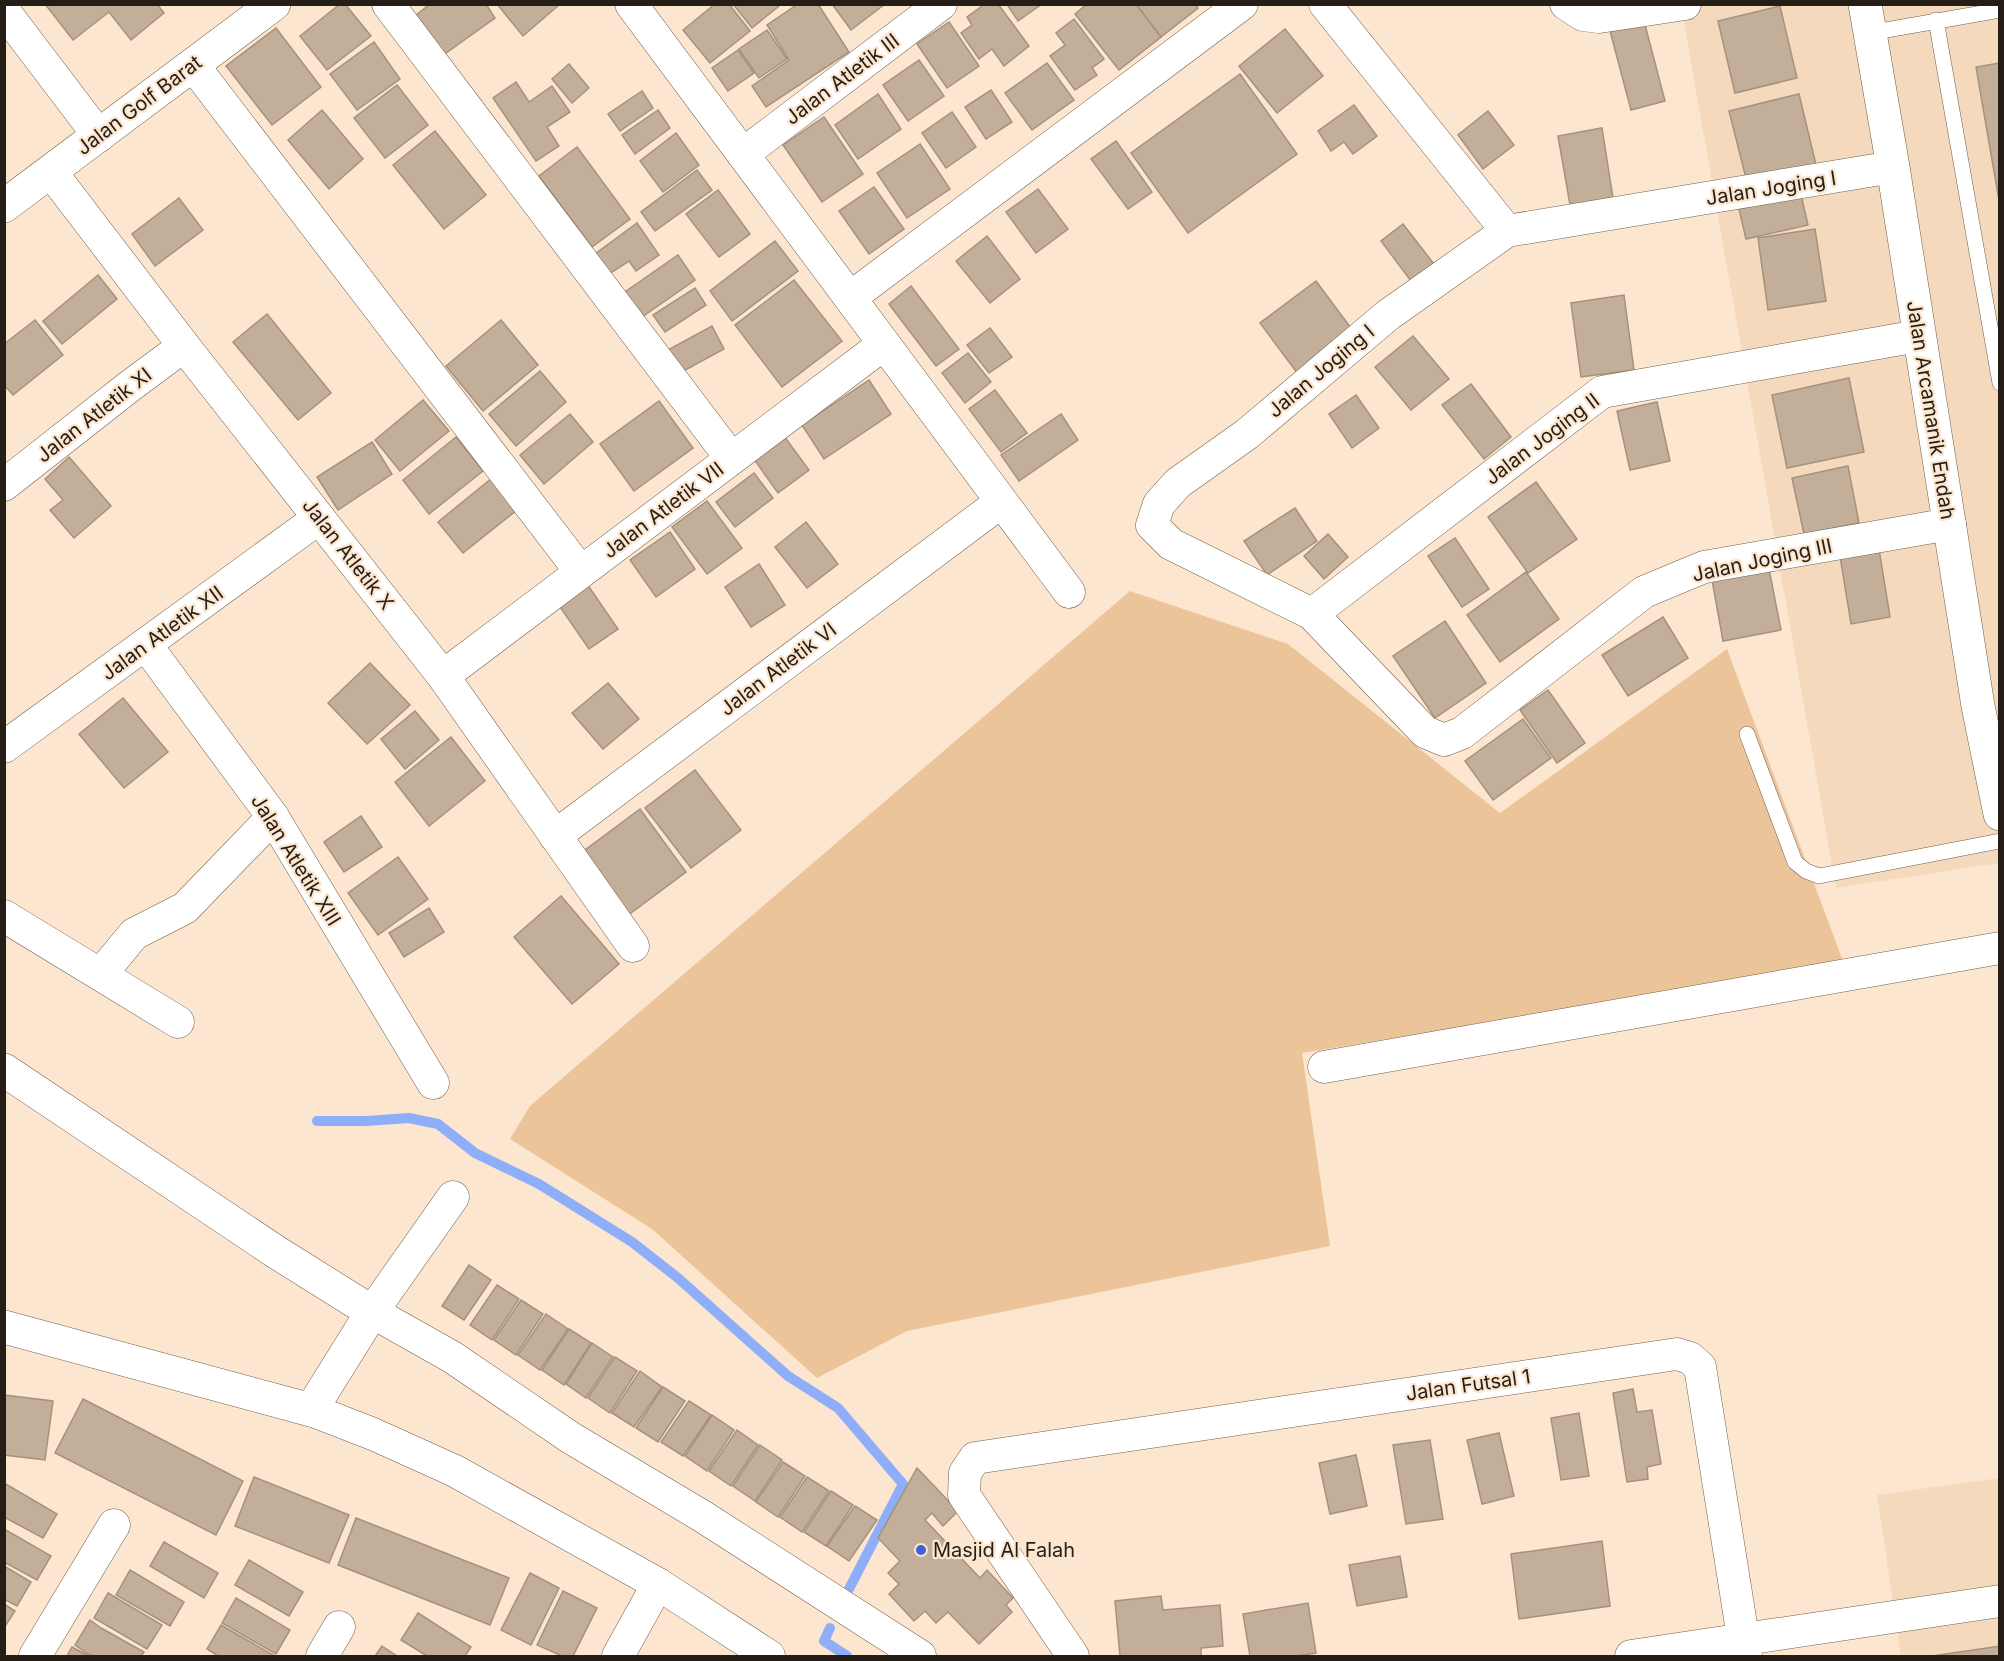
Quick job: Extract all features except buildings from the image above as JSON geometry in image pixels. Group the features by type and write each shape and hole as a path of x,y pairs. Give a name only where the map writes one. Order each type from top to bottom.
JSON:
{"main road":[{"name":"Jalan Golf Barat","path":"4,206 274,4"},
{"name":"Jalan Arcamanik Endah","path":"1867,19 1950,524 1989,717 2000,814"},
{"path":"4,1070 276,1252 372,1312 311,1410 4,1326"}],"street":[{"path":"388,4 731,458"},
{"name":"Jalan Atletik III","path":"743,154 941,4"},
{"path":"851,297 1242,4"},
{"path":"1325,4 1507,231"},
{"path":"1566,4 1583,15 1599,17 1685,4"},
{"path":"639,7 743,154 1069,592"},
{"path":"4,11 99,136"},
{"path":"193,64 581,572"},
{"name":"Jalan Joging I","path":"1312,614 1171,544 1152,525 1159,504 1178,483 1247,434 1388,315 1507,231 1893,167"},
{"name":"Jalan Atletik X","path":"51,172 184,346 443,676 633,946"},
{"name":"Jalan Joging II","path":"1312,614 1602,392 1918,336"},
{"name":"Jalan Atletik VII","path":"443,676 884,344"},
{"name":"Jalan Atletik XI","path":"4,485 184,346"},
{"name":"Jalan Atletik VI","path":"555,836 1001,502"},
{"name":"Jalan Atletik XII","path":"4,747 319,518"},
{"name":"Jalan Joging III","path":"1312,614 1425,732 1444,740 1462,733 1644,592 1704,567 1950,524"},
{"name":"Jalan Atletik XIII","path":"146,645 273,817 433,1083"},
{"path":"101,974 134,934 184,908 273,817"},
{"path":"4,916 178,1022"},
{"path":"1324,1067 2000,948"},
{"path":"453,1197 372,1312 452,1357 571,1438 702,1516 920,1656"},
{"name":"Jalan Futsal 1","path":"1072,1656 964,1495 965,1473 975,1458 1677,1354 1690,1358 1700,1366 1745,1648"},
{"path":"311,1410 373,1434 455,1471 658,1584 770,1656"},
{"path":"35,1656 114,1525"},
{"path":"618,1656 658,1584"},
{"path":"1631,1656 1745,1648 2000,1601"},
{"path":"322,1656 339,1627"}],"lane":[{"path":"1867,19 1936,20 2000,10"},
{"path":"1936,20 2000,383"},
{"path":"1747,734 1795,862 1806,871 1820,876 2000,841"}],"shaded area":[{"path":"1681,5 1999,5 1999,863 1836,888"},
{"path":"1130,591 1288,644 1500,813 1727,649 1844,964 1302,1053 1330,1246 907,1331 817,1378 652,1229 510,1139 530,1106"},
{"path":"1999,1478 1999,1656 1901,1656 1877,1495"}],"waterway":[{"path":"317,1121 409,1118 438,1124 475,1153 539,1184 632,1242 678,1278 788,1376 838,1408 903,1484 849,1589"},
{"path":"830,1628 824,1641 847,1656"}],"place":[{"name":"Masjid Al Falah","path":"921,1550"}]}
